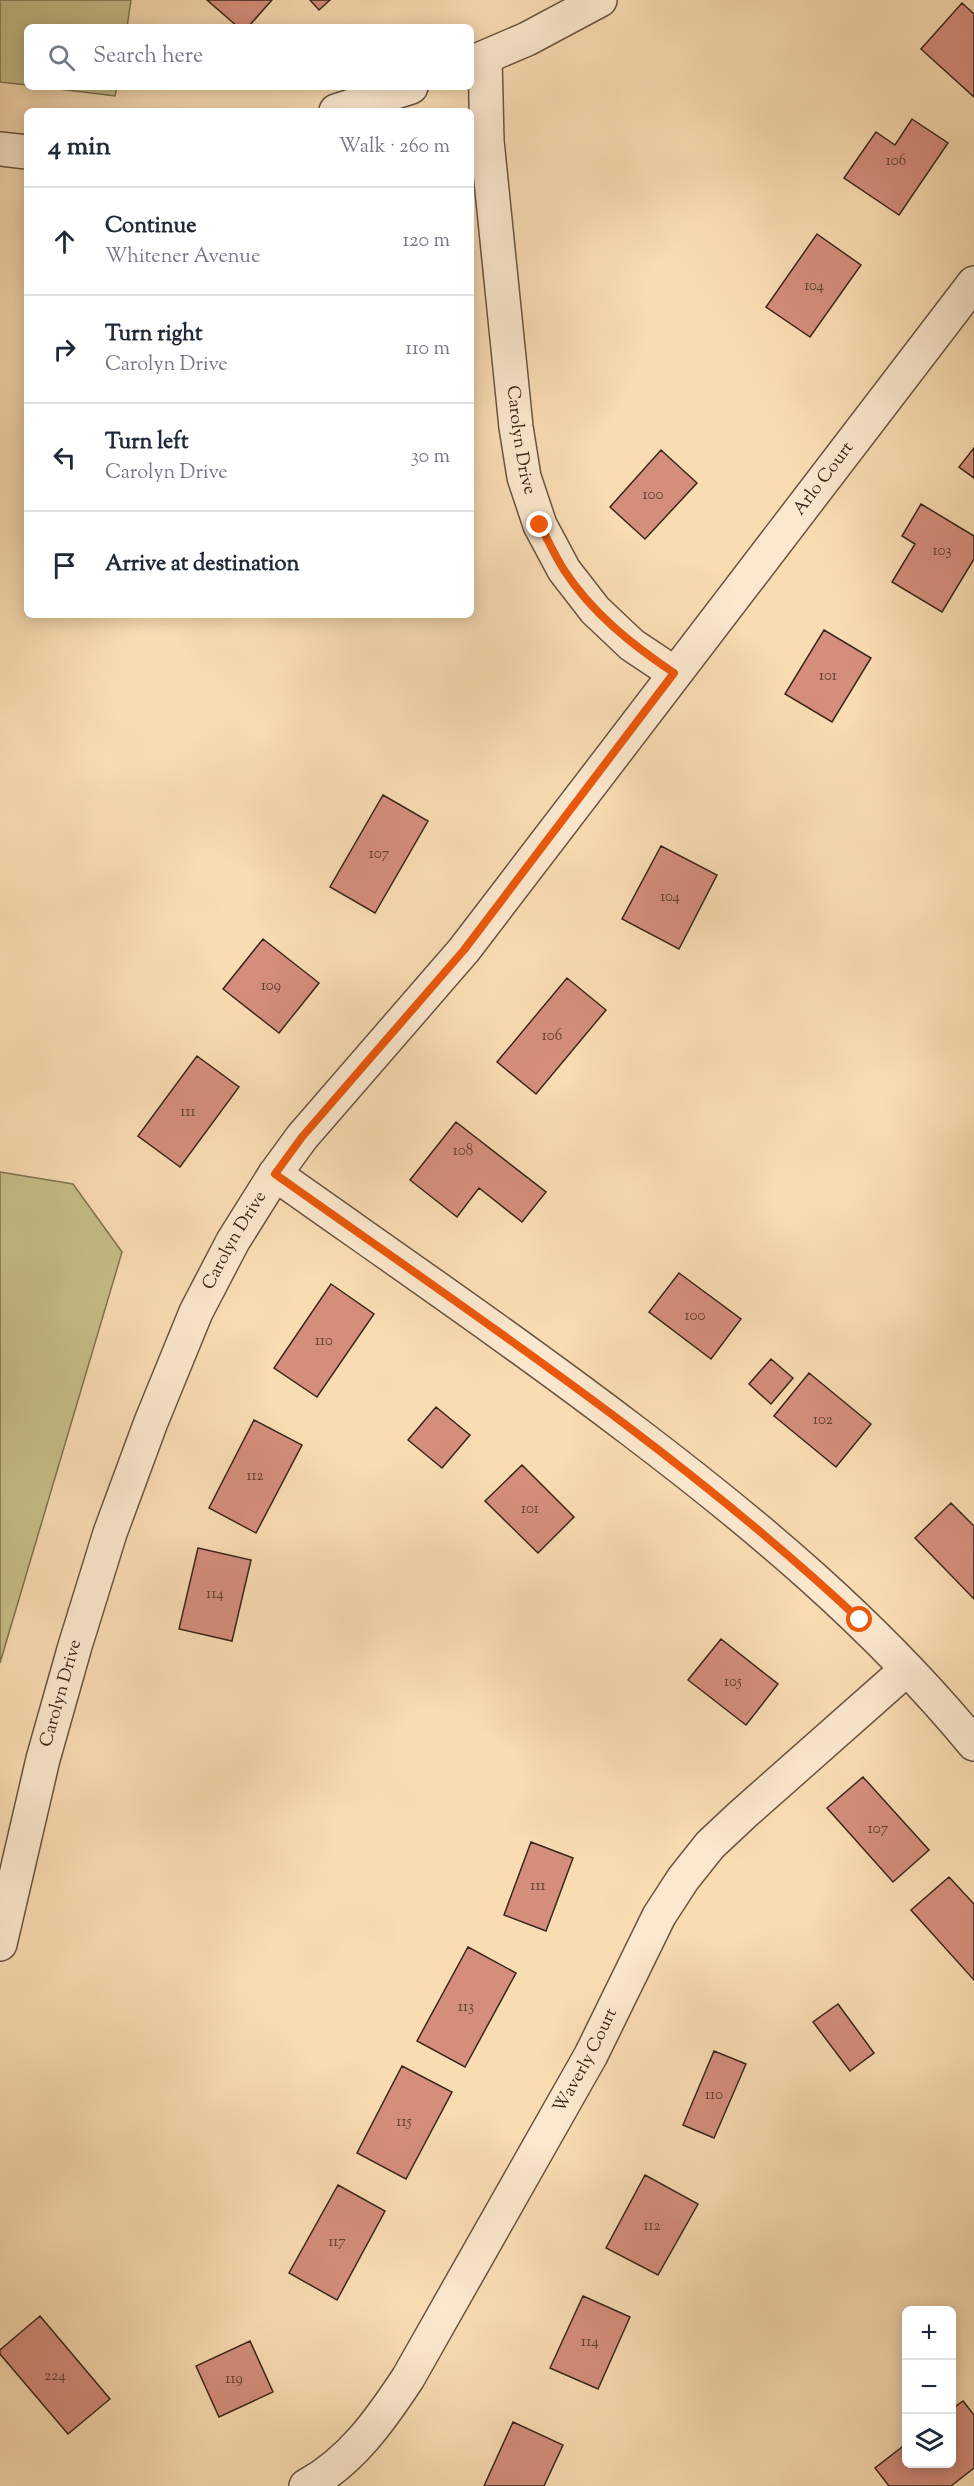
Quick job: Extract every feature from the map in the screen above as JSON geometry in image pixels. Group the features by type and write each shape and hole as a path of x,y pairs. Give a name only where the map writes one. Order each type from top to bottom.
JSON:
{"street":[{"path":"478,61 527,39 600,0"},
{"name":"Carolyn Drive","path":"0,1944 43,1760 75,1646 111,1533 151,1422 196,1312 233,1241 275,1174 302,1137 464,950 674,673 632,645 595,610 564,570 540,525 524,477 516,427 478,61"},
{"path":"345,108 402,90"},
{"path":"0,149 24,152"},
{"name":"Arlo Court","path":"674,673 974,283"},
{"path":"275,1174 576,1388 710,1489 812,1575 907,1669 974,1744"},
{"name":"Waverly Court","path":"306,2486 350,2453 382,2418 408,2378 591,2055 659,1916 683,1879 710,1845 742,1815 907,1669"}],"shaded area":[{"path":"0,0 131,0 127,24 24,24 24,85 0,82"},
{"path":"67,90 116,90 115,96"},
{"path":"0,1172 73,1184 122,1252 0,1663"}],"building":[{"path":"207,0 272,0 251,24 235,24"},
{"path":"310,0 330,0 319,10"},
{"path":"962,3 974,14 974,97 921,49"},
{"path":"912,119 948,143 899,215 844,178 876,132 895,145"},
{"path":"817,234 861,265 810,337 766,307"},
{"path":"974,448 974,478 959,467"},
{"path":"661,450 697,483 645,539 610,507"},
{"path":"921,504 974,536 974,559 942,612 892,582 915,544 902,536"},
{"path":"824,630 871,658 832,722 785,694"},
{"path":"383,795 428,821 375,913 330,887"},
{"path":"661,846 717,875 679,949 622,919"},
{"path":"263,939 319,983 279,1033 223,989"},
{"path":"567,978 606,1010 536,1094 497,1062"},
{"path":"197,1056 239,1087 180,1167 138,1136"},
{"path":"456,1122 546,1192 522,1222 479,1188 457,1217 410,1180"},
{"path":"679,1273 741,1319 711,1359 649,1312"},
{"path":"331,1284 374,1314 317,1397 274,1368"},
{"path":"771,1359 793,1378 771,1404 749,1384"},
{"path":"809,1373 871,1424 836,1467 774,1416"},
{"path":"436,1407 470,1435 442,1468 408,1440"},
{"path":"254,1420 302,1445 256,1533 209,1508"},
{"path":"522,1465 574,1517 538,1553 485,1501"},
{"path":"951,1503 974,1526 974,1599 915,1538"},
{"path":"198,1548 251,1560 232,1641 179,1629"},
{"path":"721,1639 778,1684 746,1725 688,1680"},
{"path":"863,1777 929,1850 893,1882 827,1808"},
{"path":"531,1842 573,1858 546,1931 504,1915"},
{"path":"949,1877 974,1904 974,1980 911,1910"},
{"path":"468,1947 516,1973 465,2067 417,2041"},
{"path":"838,2004 874,2053 850,2071 813,2022"},
{"path":"714,2051 746,2064 714,2138 683,2125"},
{"path":"402,2066 452,2092 406,2179 357,2153"},
{"path":"645,2175 698,2204 658,2275 606,2248"},
{"path":"338,2185 385,2211 337,2300 289,2273"},
{"path":"583,2296 630,2317 598,2389 550,2368"},
{"path":"40,2316 110,2399 68,2434 0,2354 0,2350"},
{"path":"250,2341 273,2392 219,2417 196,2366"},
{"path":"963,2401 974,2415 974,2468 951,2486 889,2486 875,2468 902,2447 902,2468 956,2468 956,2406"},
{"path":"513,2422 563,2445 544,2486 484,2486"}],"route":[{"path":"540,525 564,570 595,610 632,645 674,673 464,950 302,1137 275,1174 576,1388 710,1489 812,1575 860,1620"}]}
